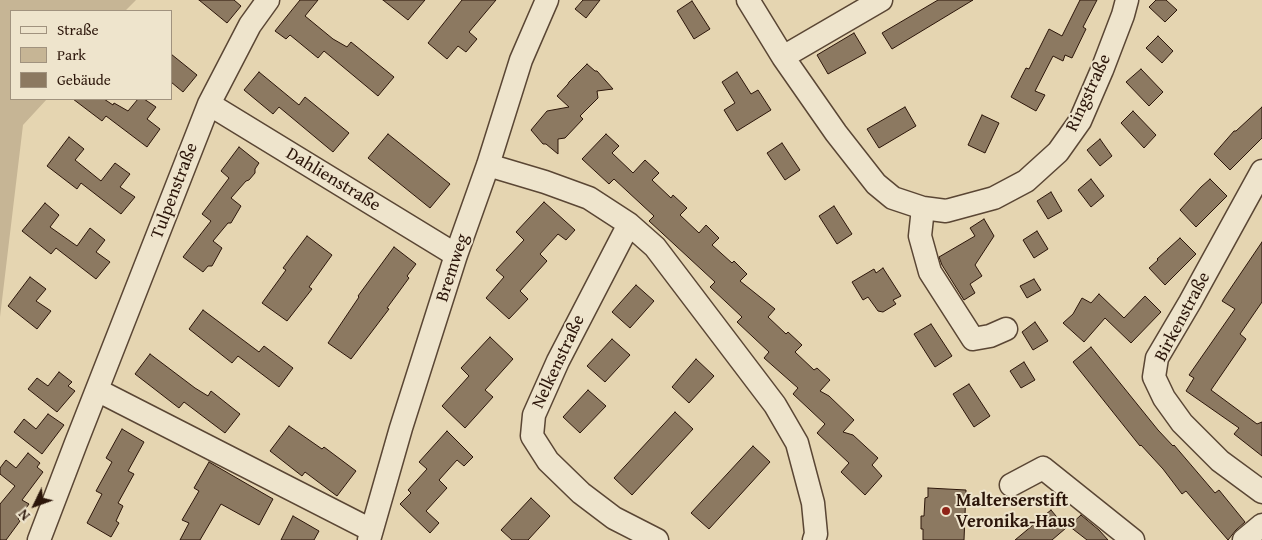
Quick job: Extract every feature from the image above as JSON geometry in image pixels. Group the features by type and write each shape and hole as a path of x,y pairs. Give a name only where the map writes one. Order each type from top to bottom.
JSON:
{"street":[{"name":"Tulpenstraße","path":"39,540 209,104 250,25 268,0"},
{"name":"Bremweg","path":"370,535 456,255 488,165 521,60 547,0"},
{"name":"Ringstraße","path":"748,0 783,57 836,134 876,184 893,198 923,208 946,212 994,198 1026,181 1058,152 1080,122 1116,34 1127,0"},
{"path":"783,57 881,0"},
{"name":"Dahlienstraße","path":"209,104 456,255"},
{"path":"488,165 545,182 589,198 629,224 655,247 776,405 797,443 811,490 815,514 816,534 814,540"},
{"name":"Birkenstraße","path":"1262,171 1157,358 1154,377 1164,398 1182,423 1220,461 1262,492"},
{"path":"923,208 920,236 930,272 973,339 990,336 1006,329"},
{"name":"Nelkenstraße","path":"629,224 558,361 534,415 532,436 548,461 582,493 614,518 657,540"},
{"path":"97,390 370,535"},
{"path":"1011,485 1043,468 1134,540"},
{"path":"1244,540 1262,525"}],"green space":[{"path":"0,0 136,0 126,10 10,10 10,100 46,100 23,125 0,317"}],"building":[{"path":"199,0 234,0 241,6 227,23"},
{"path":"300,0 318,0 305,16 333,39 347,47 351,42 394,77 378,96 324,51 318,58 290,35 286,39 275,31"},
{"path":"383,0 425,0 408,20"},
{"path":"462,0 496,0 469,32 477,39 466,52 458,46 447,59 428,43"},
{"path":"583,0 600,0 586,18 575,9"},
{"path":"938,0 973,0 892,49 882,33"},
{"path":"1080,0 1097,0 1083,27 1086,29 1072,58 1065,55 1063,61 1053,56 1035,91 1045,95 1036,111 1011,97 1026,68 1029,69 1049,29 1062,36"},
{"path":"1156,0 1166,0 1177,10 1165,22 1149,7"},
{"path":"692,1 710,29 694,39 677,11"},
{"path":"854,33 866,53 828,74 817,55"},
{"path":"1158,36 1173,51 1162,63 1146,48"},
{"path":"172,55 197,75 183,92 172,83"},
{"path":"587,64 597,71 613,89 597,91 598,98 580,116 583,119 565,138 558,139 558,154 546,144 543,144 531,130 547,111 569,107 557,96"},
{"path":"1141,69 1163,92 1149,106 1126,82"},
{"path":"259,72 299,105 305,97 349,133 333,152 279,107 273,114 244,90"},
{"path":"737,72 751,94 758,90 771,110 737,131 724,110 735,103 722,82"},
{"path":"74,100 106,100 128,111 137,100 146,100 156,107 147,119 160,129 147,147 106,116 102,121"},
{"path":"905,107 916,126 879,148 867,129"},
{"path":"1262,107 1262,138 1230,170 1214,154 1234,131"},
{"path":"1133,111 1156,135 1144,148 1121,123"},
{"path":"982,115 999,123 985,153 968,145"},
{"path":"388,134 450,184 430,208 368,158"},
{"path":"606,134 619,146 612,153 633,173 645,160 659,173 652,180 671,198 673,195 687,208 680,215 699,233 706,225 719,238 712,245 732,263 734,261 747,274 740,281 775,309 768,317 786,334 788,332 802,345 795,352 814,370 817,368 830,380 820,391 829,396 854,420 843,432 853,435 878,458 872,465 882,476 865,495 841,472 849,463 817,433 825,424 793,394 798,388 764,358 769,352 737,322 742,317 710,287 715,282 649,221 654,216 614,179 609,184 582,159"},
{"path":"69,137 84,149 75,160 101,181 115,163 130,174 120,187 135,197 121,214 81,183 77,189 47,166"},
{"path":"1100,139 1112,156 1100,166 1087,150"},
{"path":"782,143 800,170 785,180 767,153"},
{"path":"239,147 259,163 255,173 231,198 241,206 231,223 228,223 213,241 222,248 212,266 208,266 203,272 183,257 211,221 202,214 229,178 221,171"},
{"path":"1091,179 1104,196 1091,207 1078,190"},
{"path":"1210,179 1227,196 1196,227 1180,210"},
{"path":"1051,192 1062,211 1048,219 1037,201"},
{"path":"544,202 575,230 566,240 558,234 540,254 547,261 520,291 528,299 509,319 486,298 504,277 496,270 524,240 516,232"},
{"path":"45,203 59,215 50,227 77,246 90,228 105,240 96,252 110,262 96,279 56,248 51,254 22,231"},
{"path":"834,206 852,234 837,244 819,216"},
{"path":"984,219 994,236 975,265 982,276 970,284 975,293 964,300 939,257 975,236 970,228"},
{"path":"1037,231 1048,249 1034,258 1023,240"},
{"path":"307,236 332,255 309,287 312,289 287,321 262,303 286,270 283,268"},
{"path":"1180,238 1196,254 1165,285 1149,268"},
{"path":"1262,242 1262,302 1240,334 1246,339 1211,390 1257,424 1262,422 1262,456 1234,434 1239,428 1186,391 1194,378 1189,375 1235,309 1222,301"},
{"path":"394,247 416,264 407,276 409,278 387,308 389,309 351,359 328,343 358,296"},
{"path":"883,268 901,296 893,300 896,304 883,312 878,311 868,297 863,300 852,282 874,269 876,273"},
{"path":"30,277 46,289 36,301 51,311 37,329 8,306"},
{"path":"1034,279 1041,290 1027,298 1020,286"},
{"path":"636,285 654,301 630,328 612,312"},
{"path":"1099,294 1124,318 1145,296 1161,312 1131,343 1105,318 1084,342 1063,323 1073,314 1082,298 1091,303"},
{"path":"203,310 259,352 264,346 293,368 279,387 238,356 232,363 189,329"},
{"path":"1035,322 1048,341 1033,350 1022,332"},
{"path":"931,324 952,356 935,367 914,334"},
{"path":"490,337 513,359 485,390 493,397 465,428 442,406 469,376 461,368"},
{"path":"612,339 630,355 605,382 587,366"},
{"path":"1091,347 1158,430 1174,445 1215,493 1219,490 1245,522 1228,540 1186,491 1182,494 1163,469 1140,446 1073,362"},
{"path":"150,354 195,388 208,396 211,391 240,414 225,433 184,402 179,408 135,374"},
{"path":"696,359 714,376 689,403 672,387"},
{"path":"1024,362 1035,380 1021,388 1010,371"},
{"path":"59,372 72,382 68,386 75,391 57,412 28,389 37,378 48,386"},
{"path":"969,384 990,416 974,427 953,394"},
{"path":"588,390 606,406 580,433 563,417"},
{"path":"675,412 693,429 632,495 614,478"},
{"path":"48,414 64,425 42,454 14,432 24,419 36,429"},
{"path":"289,426 322,449 324,447 356,471 337,496 305,472 302,476 270,451"},
{"path":"122,429 144,442 128,471 134,474 118,503 123,506 116,521 119,523 111,537 87,523 102,494 96,491 112,462 106,458"},
{"path":"447,431 473,457 464,466 457,460 439,480 447,488 426,511 439,523 430,533 400,504 411,493 408,490 427,469 419,462"},
{"path":"753,446 770,462 709,529 691,513"},
{"path":"28,453 40,463 37,467 43,472 22,500 29,504 18,519 20,521 6,540 0,540 0,504 15,486 0,474 0,468 6,460 16,468"},
{"path":"209,462 273,499 259,525 221,504 200,540 180,540 189,523 182,520 199,491 194,488"},
{"name":"Malterserstift Veronika-Haus","path":"928,488 966,490 964,540 923,540 921,516 924,516 925,498 928,497"},
{"path":"531,498 550,516 528,540 512,540 501,530"},
{"path":"1051,510 1066,528 1052,540 1015,540"},
{"path":"1081,515 1108,540 1087,540 1069,526"},
{"path":"293,516 319,531 314,540 281,540"}],"place":[{"name":"Malterserstift Veronika-Haus","path":"946,511"}]}
